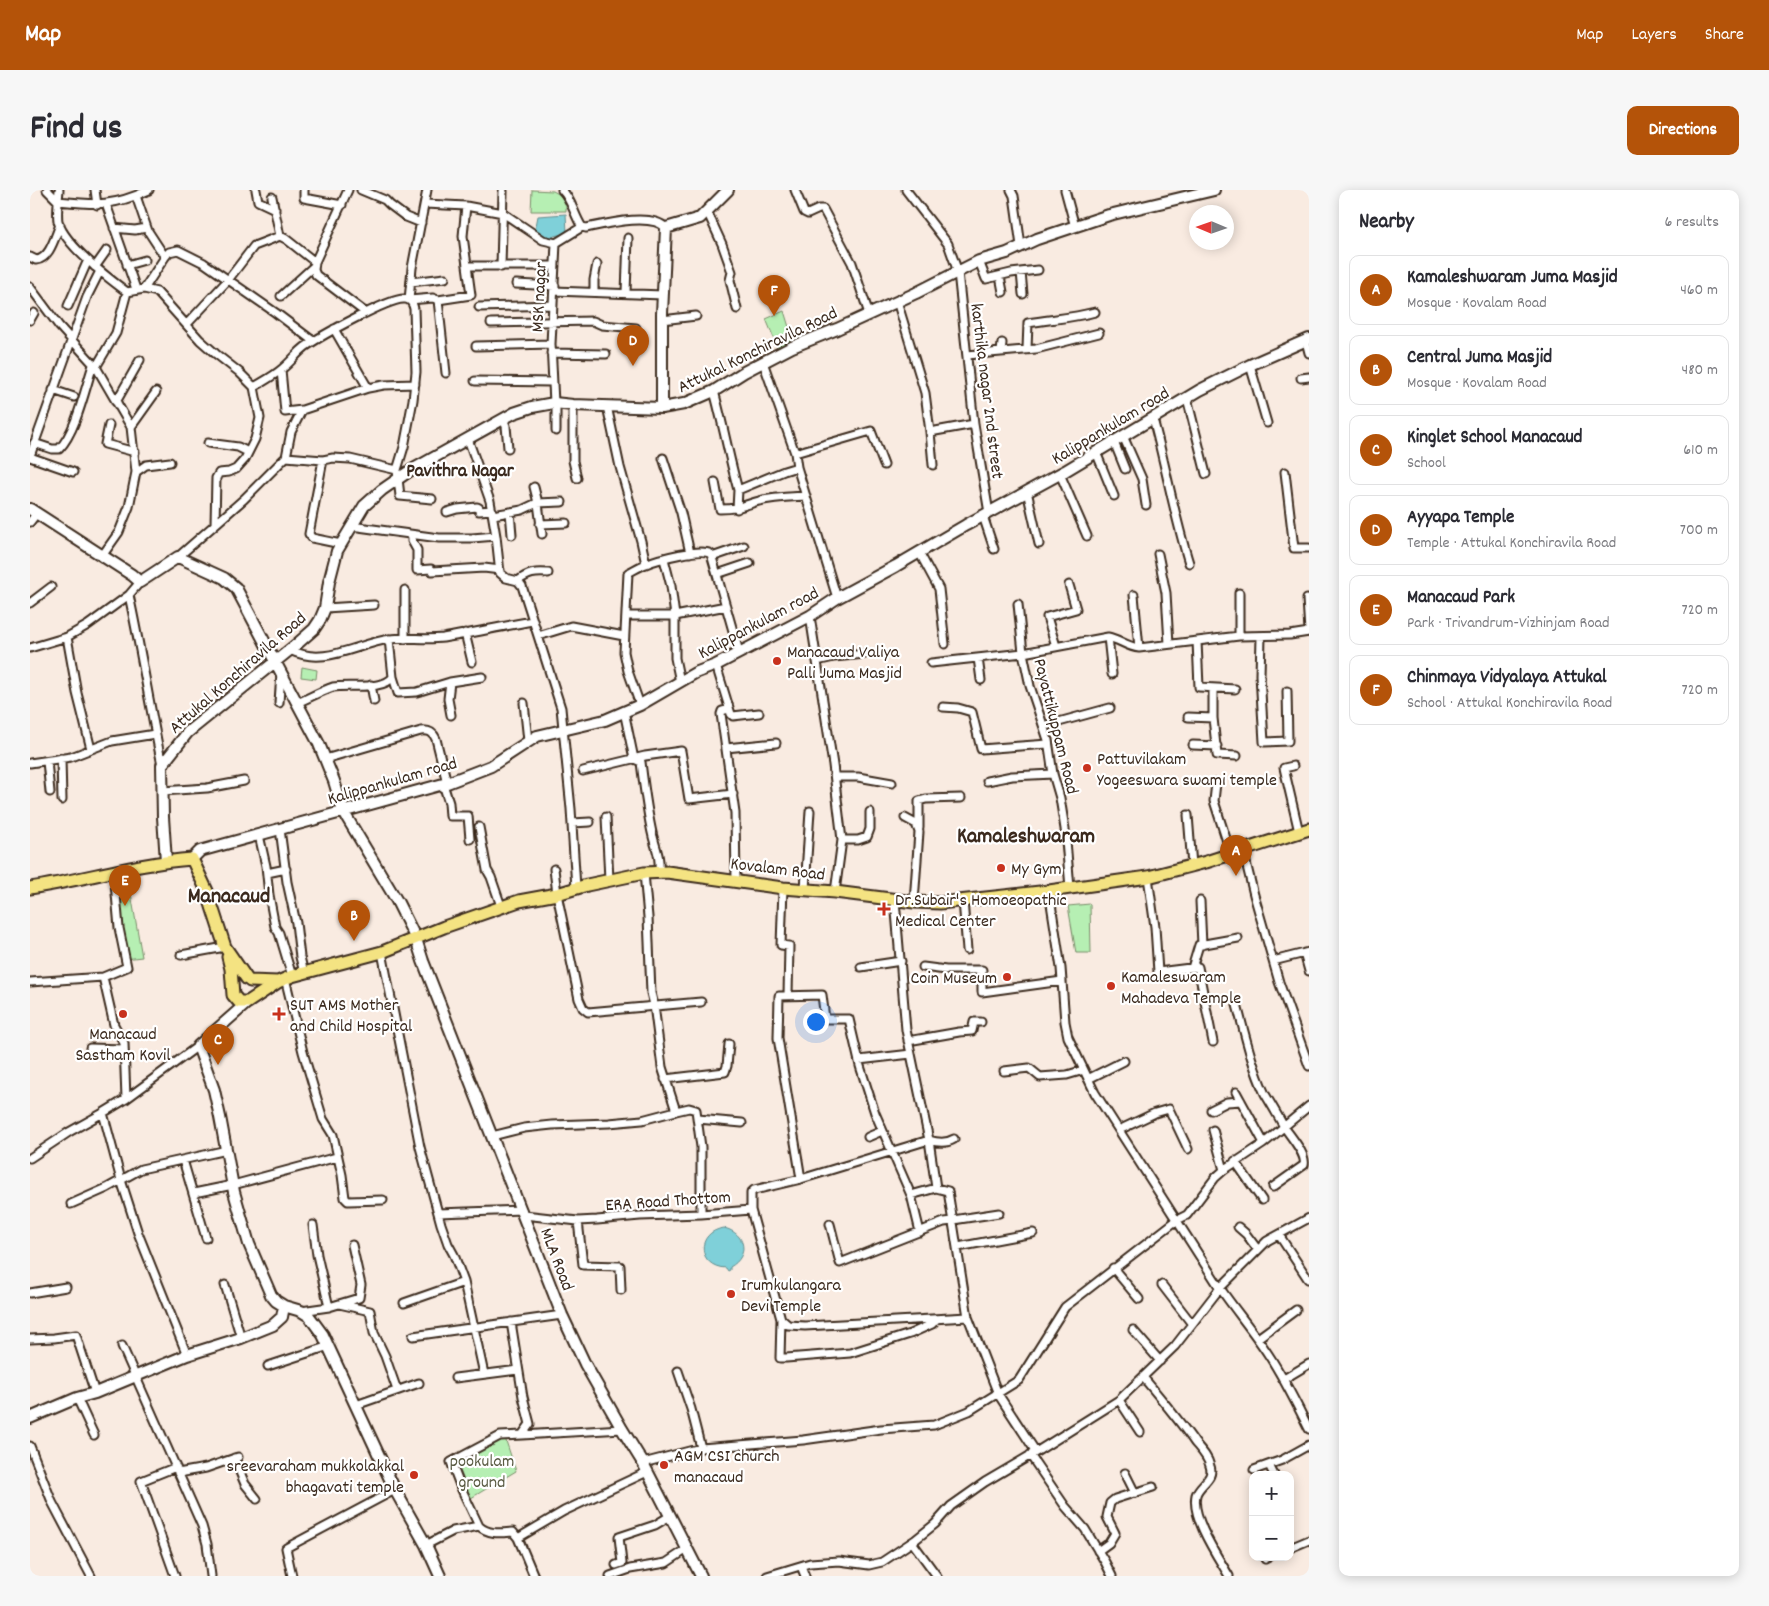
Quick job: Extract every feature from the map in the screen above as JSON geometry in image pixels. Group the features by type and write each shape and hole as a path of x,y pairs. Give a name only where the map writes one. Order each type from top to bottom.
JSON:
{"main road":[{"name":"Kovalam Road","path":"249,980 285,978 382,952 501,906 644,873 667,872 783,888 940,903 1049,891 1148,877 1192,866 1304,830"},
{"path":"30,888 58,884 166,861 192,859 207,892 226,947 232,969 233,990 239,1002 250,1000 285,978"},
{"path":"226,947 256,989 250,1000"},
{"path":"233,990 239,980 249,980"}],"street":[{"path":"46,190 58,201 96,205 122,201 134,194 149,190"},
{"path":"59,190 58,220 60,226 97,269 127,292"},
{"path":"95,190 96,205"},
{"path":"256,190 258,201 274,209"},
{"path":"304,190 304,198 342,205"},
{"path":"281,296 315,264 348,190"},
{"path":"361,190 385,200 406,217 421,223"},
{"path":"427,190 409,300 414,309 415,384 397,475 400,496 432,499"},
{"path":"562,190 568,196 582,227"},
{"path":"666,228 700,218 728,190"},
{"path":"795,190 804,212 808,214 822,209 852,263 869,314"},
{"name":"karthika nagar 2nd street","path":"906,190 948,244 958,272 974,424 986,514 994,549"},
{"path":"1011,190 1014,196 1021,246"},
{"path":"1065,190 1075,226"},
{"name":"Attukal Konchiravila Road","path":"162,765 188,732 314,629 325,608 332,568 341,544 364,506 397,475 408,472 514,413 532,407 555,403 662,408 684,404 714,391 792,347 837,329 979,261 1007,253 1075,226 1172,194 1214,190"},
{"path":"501,267 503,191"},
{"path":"134,194 147,228 165,256"},
{"path":"272,198 280,236"},
{"path":"106,204 136,289"},
{"name":"MSK nagar","path":"425,204 466,206 503,214 543,240 556,243 551,344 556,431"},
{"path":"254,387 282,370 302,349 313,341 366,313 398,299 433,298 438,300 471,295 464,236 466,206"},
{"path":"707,211 732,272 730,280 737,309"},
{"path":"556,243 582,227 644,220 662,223 666,228 662,320 662,408"},
{"path":"30,257 36,260 44,258 60,226"},
{"path":"114,228 135,230 147,228"},
{"path":"187,324 228,280 254,246 280,236 315,264 316,275 366,313"},
{"path":"626,292 628,238"},
{"path":"73,472 30,456 97,269 107,250"},
{"path":"144,289 165,256 169,252 178,250 204,263 313,341"},
{"path":"68,306 88,260"},
{"path":"127,265 145,260"},
{"path":"979,261 986,279 1038,270"},
{"path":"594,292 594,280 598,264"},
{"path":"467,266 555,266"},
{"path":"1021,272 1023,294"},
{"path":"1000,276 1003,292"},
{"path":"411,282 445,278"},
{"path":"516,284 594,292 663,295"},
{"path":"30,287 59,326 94,366 131,427 136,472 129,507 119,532 102,556"},
{"path":"127,292 136,289 157,292 206,345 254,387 260,418 255,439 245,459 236,469 219,473 216,478 215,524"},
{"path":"34,443 52,449 59,449 64,444 71,430 94,366 116,333 127,292"},
{"path":"438,300 446,373"},
{"path":"897,301 925,393 933,464"},
{"path":"479,307 553,305"},
{"path":"1027,349 1028,323 1055,318 1077,317 1095,312"},
{"path":"30,320 34,313"},
{"path":"662,320 696,316"},
{"path":"491,323 593,321 602,325 636,328"},
{"path":"334,330 368,388"},
{"path":"967,355 1036,349 1099,333"},
{"path":"1307,340 1309,353"},
{"name":"Kalippankulam road","path":"192,859 200,851 445,784 491,766 537,736 605,720 640,704 695,673 810,616 918,552 1060,474 1187,398 1250,365 1307,340"},
{"path":"1002,343 1002,352"},
{"path":"476,346 551,344"},
{"path":"551,353 606,354"},
{"path":"116,402 140,360"},
{"path":"763,362 795,453 797,467 838,598"},
{"path":"1250,365 1267,423"},
{"path":"282,370 285,412 302,410 368,388 384,385 415,384"},
{"path":"1301,378 1309,377"},
{"path":"475,381 552,382"},
{"path":"53,390 74,397"},
{"path":"714,391 725,430 738,490 737,509"},
{"path":"131,427 156,392"},
{"path":"1187,398 1206,474"},
{"path":"573,405 573,461 577,478"},
{"path":"607,406 620,467 646,564"},
{"path":"30,648 67,637 88,625 130,595 140,582 178,557 244,499 286,457 291,432 302,410"},
{"path":"503,419 506,426 508,448"},
{"path":"1153,419 1162,452 1177,526 1189,563"},
{"path":"930,432 974,424"},
{"path":"109,425 105,444 135,452"},
{"path":"795,453 871,431 884,465"},
{"path":"468,439 492,513 502,576 518,581 522,586 561,708 576,888"},
{"path":"1119,439 1125,469"},
{"path":"1119,439 1142,479 1146,505"},
{"path":"208,443 238,447 248,452"},
{"path":"1096,452 1114,496"},
{"path":"286,457 323,460 333,458 350,459 397,475"},
{"path":"663,458 681,513 690,553"},
{"path":"323,460 309,534 312,538 341,544"},
{"path":"136,472 146,465 170,462"},
{"path":"738,490 797,467"},
{"path":"1285,472 1294,548 1309,548"},
{"path":"1060,474 1087,536"},
{"path":"715,482 720,509 737,509 772,499 806,496"},
{"path":"534,487 542,534"},
{"path":"1027,491 1039,544"},
{"path":"447,512 457,509 478,508 479,510 492,513 510,512 522,510 538,503 562,502"},
{"path":"30,522 33,511 140,582"},
{"path":"510,512 512,535"},
{"path":"540,524 566,523"},
{"path":"351,526 439,538 496,536"},
{"path":"412,535 412,541 417,550 417,570 484,568 500,570"},
{"path":"712,557 744,546"},
{"path":"640,704 628,671 624,652 628,572 664,559 690,553 708,552 712,557 739,652"},
{"path":"918,552 939,589 945,644"},
{"path":"1158,554 1166,593 1169,644"},
{"name":"MLA Road","path":"178,557 224,578 236,588 298,703 319,744 343,811 397,901 416,939 562,1315 585,1364 645,1468 701,1576"},
{"path":"664,559 671,586 675,616 675,658 680,682"},
{"path":"717,574 750,563"},
{"path":"518,581 525,575 534,572 548,573"},
{"path":"1056,646 1047,617 1076,609 1069,585"},
{"path":"30,603 51,587"},
{"path":"405,590 405,639"},
{"path":"1239,593 1239,636"},
{"path":"130,595 162,765 166,861"},
{"path":"1134,595 1139,648"},
{"path":"1112,674 1108,637 1120,640 1126,645 1139,648 1239,636 1309,632 1307,598"},
{"path":"931,663 1022,653 1018,604"},
{"path":"325,608 374,605"},
{"path":"627,616 675,616 726,606"},
{"path":"810,616 835,777 842,840 835,892"},
{"path":"290,650 300,655 322,656 339,654 389,639 442,638 534,621"},
{"path":"538,636 571,626 624,636"},
{"path":"465,633 472,662"},
{"path":"1261,636 1260,675 1264,742 1288,742 1287,691"},
{"path":"67,637 77,693 91,748"},
{"name":"Payattikuppam Road","path":"1070,888 1065,829 1060,798 1053,774 1044,726 1030,686 1022,653 1108,637"},
{"path":"389,639 393,677 398,693 417,692 450,682 482,677"},
{"path":"1197,642 1199,686 1235,689"},
{"path":"817,661 834,657 865,654"},
{"path":"978,658 981,680"},
{"path":"716,664 729,709 733,716 759,713"},
{"path":"279,703 281,672"},
{"path":"298,703 334,687 389,682 393,677"},
{"path":"450,682 448,699 451,715"},
{"path":"371,685 374,701"},
{"path":"1213,688 1213,718 1217,755 1237,756"},
{"path":"524,703 528,741"},
{"path":"943,707 958,708 972,712 981,749 1048,744"},
{"path":"1044,726 1110,708"},
{"path":"729,709 722,711 721,714 735,813 736,881"},
{"path":"624,711 634,759"},
{"path":"1188,718 1213,718"},
{"path":"325,759 406,735 430,731 434,734 436,740 450,816 468,816 470,839"},
{"path":"30,763 71,756 112,741 155,734"},
{"path":"726,748 776,743"},
{"path":"1193,745 1217,746"},
{"path":"583,771 645,756 680,751 689,799 733,794"},
{"path":"61,758 62,800"},
{"path":"634,759 641,762 653,838 658,852 659,872"},
{"path":"47,761 50,792"},
{"path":"1293,766 1284,768 1304,830"},
{"path":"987,781 1012,776 1053,774"},
{"path":"835,777 858,777 892,783"},
{"path":"162,791 207,788 244,780"},
{"path":"1216,783 1214,801 1231,854"},
{"path":"914,902 919,801 961,798"},
{"path":"805,889 810,810"},
{"path":"842,840 858,840 867,837 870,829 870,812"},
{"path":"1188,816 1192,866"},
{"path":"606,817 609,880"},
{"path":"905,818 916,824 919,828"},
{"path":"572,823 590,822"},
{"path":"479,827 487,870 501,906"},
{"path":"280,828 287,882 304,973"},
{"path":"258,835 274,927 279,933 285,978 303,1052 323,1119 333,1134 345,1198 348,1201 383,1200"},
{"path":"1243,850 1273,960 1309,1066"},
{"path":"266,873 286,869"},
{"path":"554,870 557,894 579,999 583,1008 588,1012 701,1002"},
{"path":"30,982 104,977 126,967 119,928 114,871"},
{"path":"644,873 651,993 665,1079 676,1111"},
{"path":"1148,877 1155,927 1158,972 1195,968"},
{"path":"783,888 781,945 789,946 788,996"},
{"path":"1049,891 1062,981 1065,1022 1068,1036 1088,1079 1220,1288 1238,1315 1258,1338 1284,1379 1309,1429"},
{"path":"895,900 908,1041 929,1140 936,1188"},
{"path":"963,900 967,950"},
{"path":"1200,901 1202,944"},
{"path":"1213,1042 1195,968 1199,945 1238,938"},
{"path":"180,955 226,947"},
{"path":"382,952 416,1128 438,1213 448,1244 464,1282 484,1374"},
{"path":"1273,960 1306,952 1309,971"},
{"path":"861,967 901,961"},
{"path":"923,967 946,970 982,970 982,992 1062,981"},
{"path":"104,977 114,1025 124,1043 126,1099"},
{"path":"233,990 233,1015"},
{"path":"801,1179 778,1038 778,996 822,995 826,1019 849,1019 859,1060 882,1131 893,1151 911,1195 920,1232"},
{"path":"30,1157 126,1099 198,1046 250,1000"},
{"path":"1237,1005 1253,1064 1265,1094 1302,1152 1305,1162 1304,1165 1273,1187"},
{"path":"908,1041 959,1032 972,1032 974,1022 981,1022"},
{"path":"665,1079 725,1072 728,1066 729,1044"},
{"path":"198,1046 214,1090 233,1185 249,1244 271,1295 284,1306 301,1311 313,1320 329,1346 396,1490 426,1545 440,1576"},
{"path":"90,1048 124,1049"},
{"path":"859,1060 911,1054"},
{"path":"1088,1079 1124,1061"},
{"path":"1004,1071 1029,1068 1040,1077 1067,1076 1084,1070"},
{"path":"1236,1092 1264,1143"},
{"path":"1211,1110 1226,1102 1241,1102"},
{"path":"518,1538 645,1468 701,1448 803,1440 881,1428 934,1425 970,1411 1022,1382 1065,1307 1113,1268 1177,1220 1187,1215 1215,1178 1236,1161 1285,1128 1309,1106"},
{"path":"492,1136 524,1128 642,1120 689,1108 696,1110 701,1147 701,1214"},
{"path":"1119,1130 1155,1113 1169,1109 1188,1149"},
{"path":"103,1113 138,1233 187,1355"},
{"path":"698,1120 742,1123"},
{"path":"1213,1130 1224,1170"},
{"path":"868,1137 882,1131"},
{"path":"751,1210 751,1193 754,1190 801,1179 929,1140 936,1143 949,1142 954,1139"},
{"path":"71,1204 141,1169 227,1150"},
{"path":"194,1193 233,1185 337,1157"},
{"path":"183,1160 206,1238"},
{"path":"1236,1161 1262,1200"},
{"path":"911,1195 936,1188 948,1191 968,1317 998,1394 1065,1506 1085,1530 1112,1576"},
{"name":"ERA Road Thottom","path":"438,1213 523,1212 578,1220 751,1210 781,1320 780,1358 850,1353 910,1334 932,1324 938,1319"},
{"path":"830,1224 840,1262 944,1222 999,1213"},
{"path":"767,1576 782,1574 810,1563 830,1561 863,1565 877,1564 912,1542 935,1524 951,1506 985,1482 1120,1400 1175,1346 1220,1288 1267,1241 1309,1218"},
{"path":"578,1220 583,1266 620,1266 621,1290"},
{"path":"313,1225 317,1255 329,1307"},
{"path":"1238,1227 1258,1250"},
{"path":"958,1247 1033,1233"},
{"path":"1279,1235 1308,1279"},
{"path":"301,1311 329,1307 359,1298 361,1285 352,1245"},
{"path":"1113,1268 1139,1299"},
{"path":"404,1302 464,1282"},
{"path":"225,1285 241,1338"},
{"path":"1162,1285 1192,1324"},
{"path":"30,1293 66,1287"},
{"path":"339,1304 370,1311 374,1333 385,1356 397,1390"},
{"path":"30,1418 187,1355 241,1338 273,1325 282,1317 284,1306"},
{"path":"1258,1338 1296,1310"},
{"path":"413,1336 562,1315"},
{"path":"781,1320 788,1325 805,1326 968,1317"},
{"path":"511,1322 523,1397 530,1424 522,1435"},
{"path":"1132,1330 1160,1361"},
{"path":"30,1339 76,1335 95,1393"},
{"path":"122,1346 202,1526 207,1544 210,1576"},
{"path":"268,1366 329,1346"},
{"path":"1284,1379 1309,1364"},
{"path":"455,1378 518,1370"},
{"path":"678,1371 691,1409 701,1448"},
{"path":"1143,1377 1207,1458 1212,1472 1196,1495 1197,1516 1204,1533 1229,1576"},
{"path":"356,1405 419,1383"},
{"path":"77,1398 94,1435"},
{"path":"1120,1400 1140,1432"},
{"path":"534,1576 518,1538 513,1532 492,1533 484,1531 480,1526 461,1488 451,1462 500,1436 622,1429"},
{"path":"1254,1470 1282,1460 1309,1445"},
{"path":"30,1446 52,1502 91,1576"},
{"path":"175,1576 141,1481 177,1470 206,1468 236,1457 245,1484 257,1500"},
{"path":"1269,1465 1272,1471"},
{"path":"1124,1473 1135,1493"},
{"path":"1098,1551 1109,1544 1115,1533 1107,1517 1107,1508 1110,1503 1115,1499 1153,1486"},
{"path":"292,1576 286,1548 396,1490"},
{"path":"616,1565 622,1563 619,1537 655,1525 670,1516"},
{"path":"426,1545 453,1530 480,1526"},
{"path":"1294,1546 1309,1540"},
{"path":"912,1542 937,1576"},
{"path":"610,1576 630,1569 666,1563 687,1549"},
{"path":"801,1566 805,1576"}],"green space":[{"path":"532,190 553,191 566,198 566,211 531,211"},
{"path":"784,311 793,340 778,348 766,319"},
{"path":"302,667 317,670 316,679 301,677"},
{"path":"129,882 142,957 125,959 114,884"},
{"path":"1090,904 1091,953 1076,953 1068,906"},
{"name":"pookulam ground","path":"505,1438 516,1471 471,1498 457,1463"}],"water":[{"path":"566,214 567,233 554,236 551,239 535,231 538,216"},
{"path":"724,1228 737,1235 743,1245 741,1257 728,1271 726,1268 709,1262 703,1249 704,1242 708,1236"}],"place":[{"name":"Chinmaya Vidyalaya Attukal","path":"774,316"},
{"name":"Ayyapa Temple","path":"633,366"},
{"name":"Manacaud Valiya Palli Juma Masjid","path":"777,661"},
{"name":"Pattuvilakam Yogeeswara swami temple","path":"1087,768"},
{"name":"My Gym","path":"1001,868"},
{"name":"Kamaleshwaram Juma Masjid","path":"1236,876"},
{"name":"Manacaud Park","path":"125,906"},
{"name":"Dr.Subair's Homoeopathic Medical Center","path":"884,909"},
{"name":"Central Juma Masjid","path":"354,941"},
{"name":"Coin Museum","path":"1007,977"},
{"name":"Kamaleswaram Mahadeva Temple","path":"1111,986"},
{"name":"Manacaud Sastham Kovil","path":"123,1014"},
{"name":"SUT AMS Mother and Child Hospital","path":"279,1014"},
{"name":"Kinglet School Manacaud","path":"218,1065"},
{"name":"Irumkulangara Devi Temple","path":"731,1294"},
{"name":"AGM CSI church manacaud","path":"664,1465"},
{"name":"sreevaraham mukkolakkal bhagavati temple","path":"414,1475"}],"district":[{"name":"Pavithra Nagar","path":"460,469"},
{"name":"Kamaleshwaram","path":"1026,834"},
{"name":"Manacaud","path":"229,894"}]}
